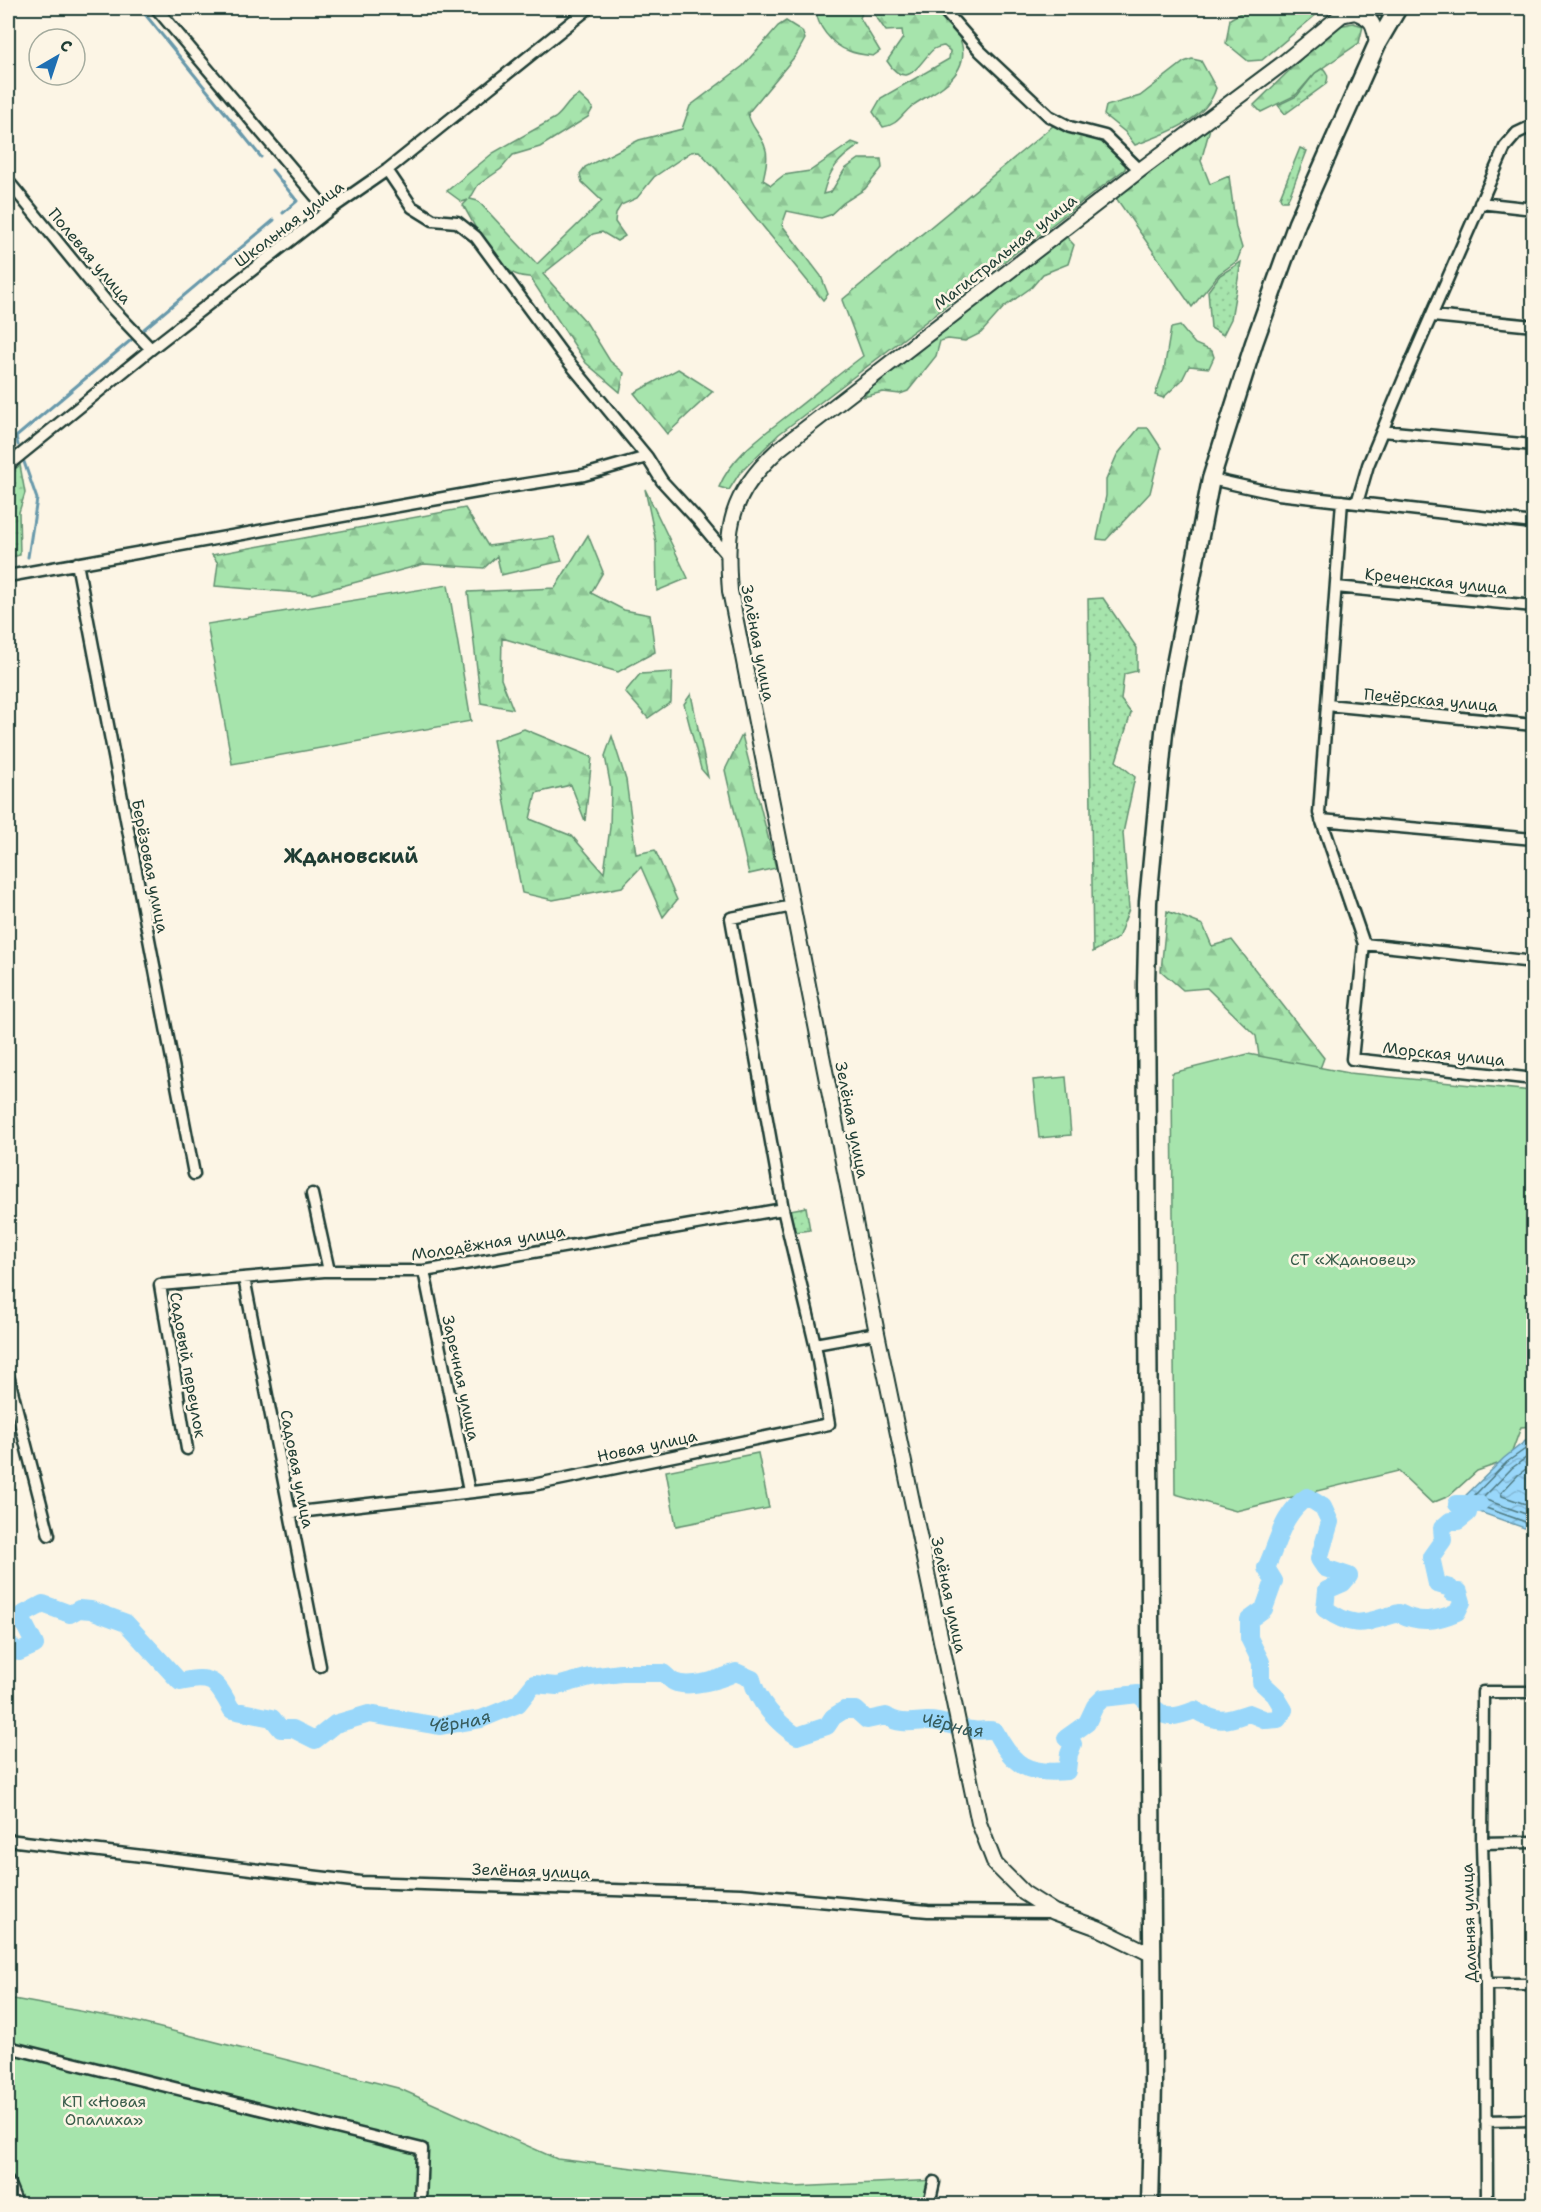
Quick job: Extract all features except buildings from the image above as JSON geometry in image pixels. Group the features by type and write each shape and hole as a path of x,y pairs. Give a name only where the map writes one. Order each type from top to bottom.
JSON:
{"main road":[{"path":"1150,2205 1153,1955 1146,997 1148,902 1164,732 1211,479 1254,343 1297,223 1377,44 1398,8"}],"street":[{"path":"156,8 328,211"},
{"name":"Школьная улица","path":"8,465 151,349 328,211 387,170 589,8"},
{"path":"942,8 980,51 1049,116 1070,127 1105,136 1140,170"},
{"path":"1349,12 1398,8"},
{"path":"1349,12 1369,17 1374,25 1377,44"},
{"name":"Магистральная улица","path":"727,555 732,515 741,494 762,464 803,429 1349,12"},
{"path":"1357,503 1368,465 1504,147 1517,133 1533,125"},
{"path":"387,170 412,207 433,220 457,222 476,237 563,355 647,456 662,481 727,555"},
{"name":"Полевая улица","path":"8,181 110,305 151,349"},
{"path":"1480,203 1533,209"},
{"path":"1433,316 1533,326"},
{"path":"1383,431 1533,446"},
{"path":"8,576 584,475 647,456"},
{"path":"1211,479 1278,494 1533,523"},
{"path":"1342,501 1319,813 1364,944 1533,962"},
{"name":"Зелёная улица","path":"727,555 730,591 877,1333 979,1823 995,1864 1024,1893 1054,1912 1098,1928 1153,1955"},
{"name":"Берёзовая улица","path":"77,563 194,1174"},
{"name":"Креченская улица","path":"1336,587 1533,606"},
{"name":"Печёрская улица","path":"1327,705 1533,725"},
{"path":"1321,820 1533,839"},
{"path":"793,906 730,918 783,1209 815,1344 877,1333"},
{"name":"Морская улица","path":"1364,944 1352,1059 1533,1079"},
{"path":"312,1194 329,1271"},
{"name":"Молодёжная улица","path":"160,1286 329,1271 424,1271 783,1209"},
{"name":"Заречная улица","path":"424,1271 469,1491"},
{"name":"Садовая улица","path":"244,1278 320,1666"},
{"name":"Садовый переулок","path":"160,1286 187,1449"},
{"name":"Новая улица","path":"290,1513 533,1485 829,1424 815,1344"},
{"path":"8,1375 49,1535"},
{"name":"Дальняя улица","path":"1486,2205 1486,1984 1482,1843 1483,1692 1533,1692"},
{"name":"Зелёная улица","path":"8,1840 361,1882 741,1894 928,1911 1054,1912"},
{"path":"1482,1843 1533,1842"},
{"path":"1486,1984 1533,1984"},
{"path":"8,2047 422,2149 420,2205"},
{"path":"1486,2121 1533,2120"},
{"path":"8,2182 17,2205"},
{"path":"929,2205 934,2182"}],"green space":[{"path":"817,8 864,8 860,18 880,51 873,56 864,55 849,51 837,44 826,34 818,21"},
{"path":"870,8 937,8 958,34 963,53 956,73 947,83 912,106 896,122 883,127 873,112 881,98 949,59 950,51 944,46 935,49 914,71 908,75 902,75 895,71 887,61 903,38 902,30 886,31"},
{"path":"1249,8 1324,8 1262,60 1248,61 1226,43 1230,19"},
{"path":"786,21 802,31 805,39 796,55 748,113 767,155 763,180 771,185 784,175 810,171 852,142 860,145 836,165 828,178 823,194 831,192 845,169 859,159 881,159 882,168 865,189 843,203 830,215 821,218 787,211 782,225 821,276 828,294 823,300 716,169 699,151 691,152 654,177 637,198 621,205 616,213 615,222 625,236 617,241 602,232 593,234 543,274 586,322 610,361 624,373 620,392 586,363 530,277 508,270 490,251 463,205 468,200 462,202 447,191 493,153 555,118 579,95 593,108 588,117 540,147 513,155 501,169 478,185 470,199 478,201 537,264 602,201 582,182 580,174 585,167 639,140 682,129 690,106 743,66 778,26"},
{"path":"1353,23 1363,26 1359,43 1315,73 1296,95 1261,112 1254,105 1334,27"},
{"path":"1192,59 1201,61 1216,88 1203,109 1183,125 1135,145 1125,132 1104,115 1106,106 1140,96 1184,62"},
{"path":"1323,68 1328,76 1326,84 1285,114 1278,105 1297,96 1315,73"},
{"path":"1054,125 1102,138 1126,161 1125,169 779,434 739,474 729,490 719,487 741,454 863,356 842,300"},
{"path":"1210,128 1201,161 1210,184 1229,176 1236,228 1242,248 1237,261 1219,274 1192,307 1116,198"},
{"path":"1300,148 1307,151 1287,201 1282,201 1280,197"},
{"path":"1064,234 1074,245 1068,264 1043,274 1032,287 1004,307 981,333 965,341 948,339 940,341 936,356 908,391 900,394 883,392 863,397 883,373"},
{"path":"1241,262 1231,319 1223,335 1211,328 1208,291 1220,275"},
{"path":"1180,326 1195,344 1212,351 1214,357 1209,368 1189,366 1182,380 1163,398 1155,395 1164,370 1171,328"},
{"path":"678,369 713,391 667,434 634,393"},
{"path":"1139,428 1148,428 1161,448 1150,493 1106,540 1097,539 1106,496 1106,480 1117,455"},
{"path":"20,465 25,493 19,512 20,555 8,558 8,475"},
{"path":"645,489 688,578 657,591 656,542"},
{"path":"465,508 488,546 554,537 562,561 501,575 497,556 484,568 424,564 312,594 215,586 218,563 212,555"},
{"path":"588,535 603,572 591,593 624,610 650,615 655,652 618,672 502,638 501,679 513,709 481,703 468,592 555,588"},
{"path":"448,585 471,721 232,764 207,624"},
{"path":"1103,598 1137,648 1137,671 1124,674 1121,700 1131,713 1116,761 1135,777 1123,833 1129,909 1118,938 1093,952 1088,599"},
{"path":"672,672 671,702 648,718 625,692 640,674"},
{"path":"691,694 708,777 701,769 684,704"},
{"path":"524,729 592,757 585,821 571,785 536,793 530,819 572,836 604,873 610,827 611,788 605,756 612,736 626,780 636,854 655,850 677,900 663,917 641,867 622,887 553,900 522,893 493,740"},
{"path":"742,735 776,868 749,874 725,770"},
{"path":"1167,911 1203,925 1212,946 1232,940 1324,1058 1319,1071 1261,1068 1256,1036 1207,988 1183,990 1161,971"},
{"name":"СТ «Ждановец»","path":"1248,1054 1349,1073 1533,1091 1533,1426 1521,1427 1509,1460 1477,1471 1449,1496 1432,1503 1398,1471 1236,1511 1175,1494 1172,1073"},
{"path":"1066,1077 1071,1135 1039,1138 1033,1080"},
{"path":"806,1207 810,1230 795,1232 790,1210"},
{"path":"758,1453 769,1508 676,1526 666,1471"},
{"name":"КП «Новая Опалиха»","path":"8,1998 129,2020 398,2088 557,2159 794,2187 936,2180 931,2204 8,2204"}],"water":[{"path":"1533,1435 1533,1531 1457,1504 1504,1458"}],"waterway":[{"path":"140,8 261,157"},
{"path":"272,170 297,201 283,213"},
{"path":"144,329 274,220"},
{"path":"18,445 16,437 131,340"},
{"path":"24,462 37,499 28,557"},
{"name":"Чёрная","path":"8,1644 19,1652 35,1645 20,1616 43,1604 70,1614 79,1609 91,1610 126,1623 180,1682 200,1679 213,1682 232,1710 272,1718 281,1729 293,1729 315,1740 335,1724 369,1714 439,1726 481,1719 518,1704 534,1684 557,1686 590,1677 621,1673 663,1673 674,1682 697,1684 736,1672 752,1679 763,1704 797,1736 827,1726 833,1717 844,1710 856,1710 867,1720 886,1716 901,1722 933,1721 979,1731 995,1731 1008,1753 1023,1766 1041,1771 1067,1771 1073,1744 1066,1738 1087,1723 1095,1706 1103,1698 1138,1694 1159,1712 1169,1716 1195,1710 1210,1718 1222,1720 1249,1713 1266,1720 1278,1719 1284,1710 1275,1695 1261,1682 1261,1662 1249,1638 1249,1620 1264,1609 1274,1581 1266,1568 1286,1520 1307,1497 1323,1507 1330,1522 1319,1559 1325,1568 1349,1576 1343,1583 1327,1590 1325,1609 1345,1620 1361,1623 1399,1613 1414,1619 1428,1620 1457,1612 1462,1602 1459,1592 1452,1592 1450,1588 1437,1584 1431,1557 1443,1540 1442,1528 1450,1521 1458,1521 1468,1513 1457,1504 1479,1504"}],"district":[{"name":"Ждановский","path":"351,856"}]}
